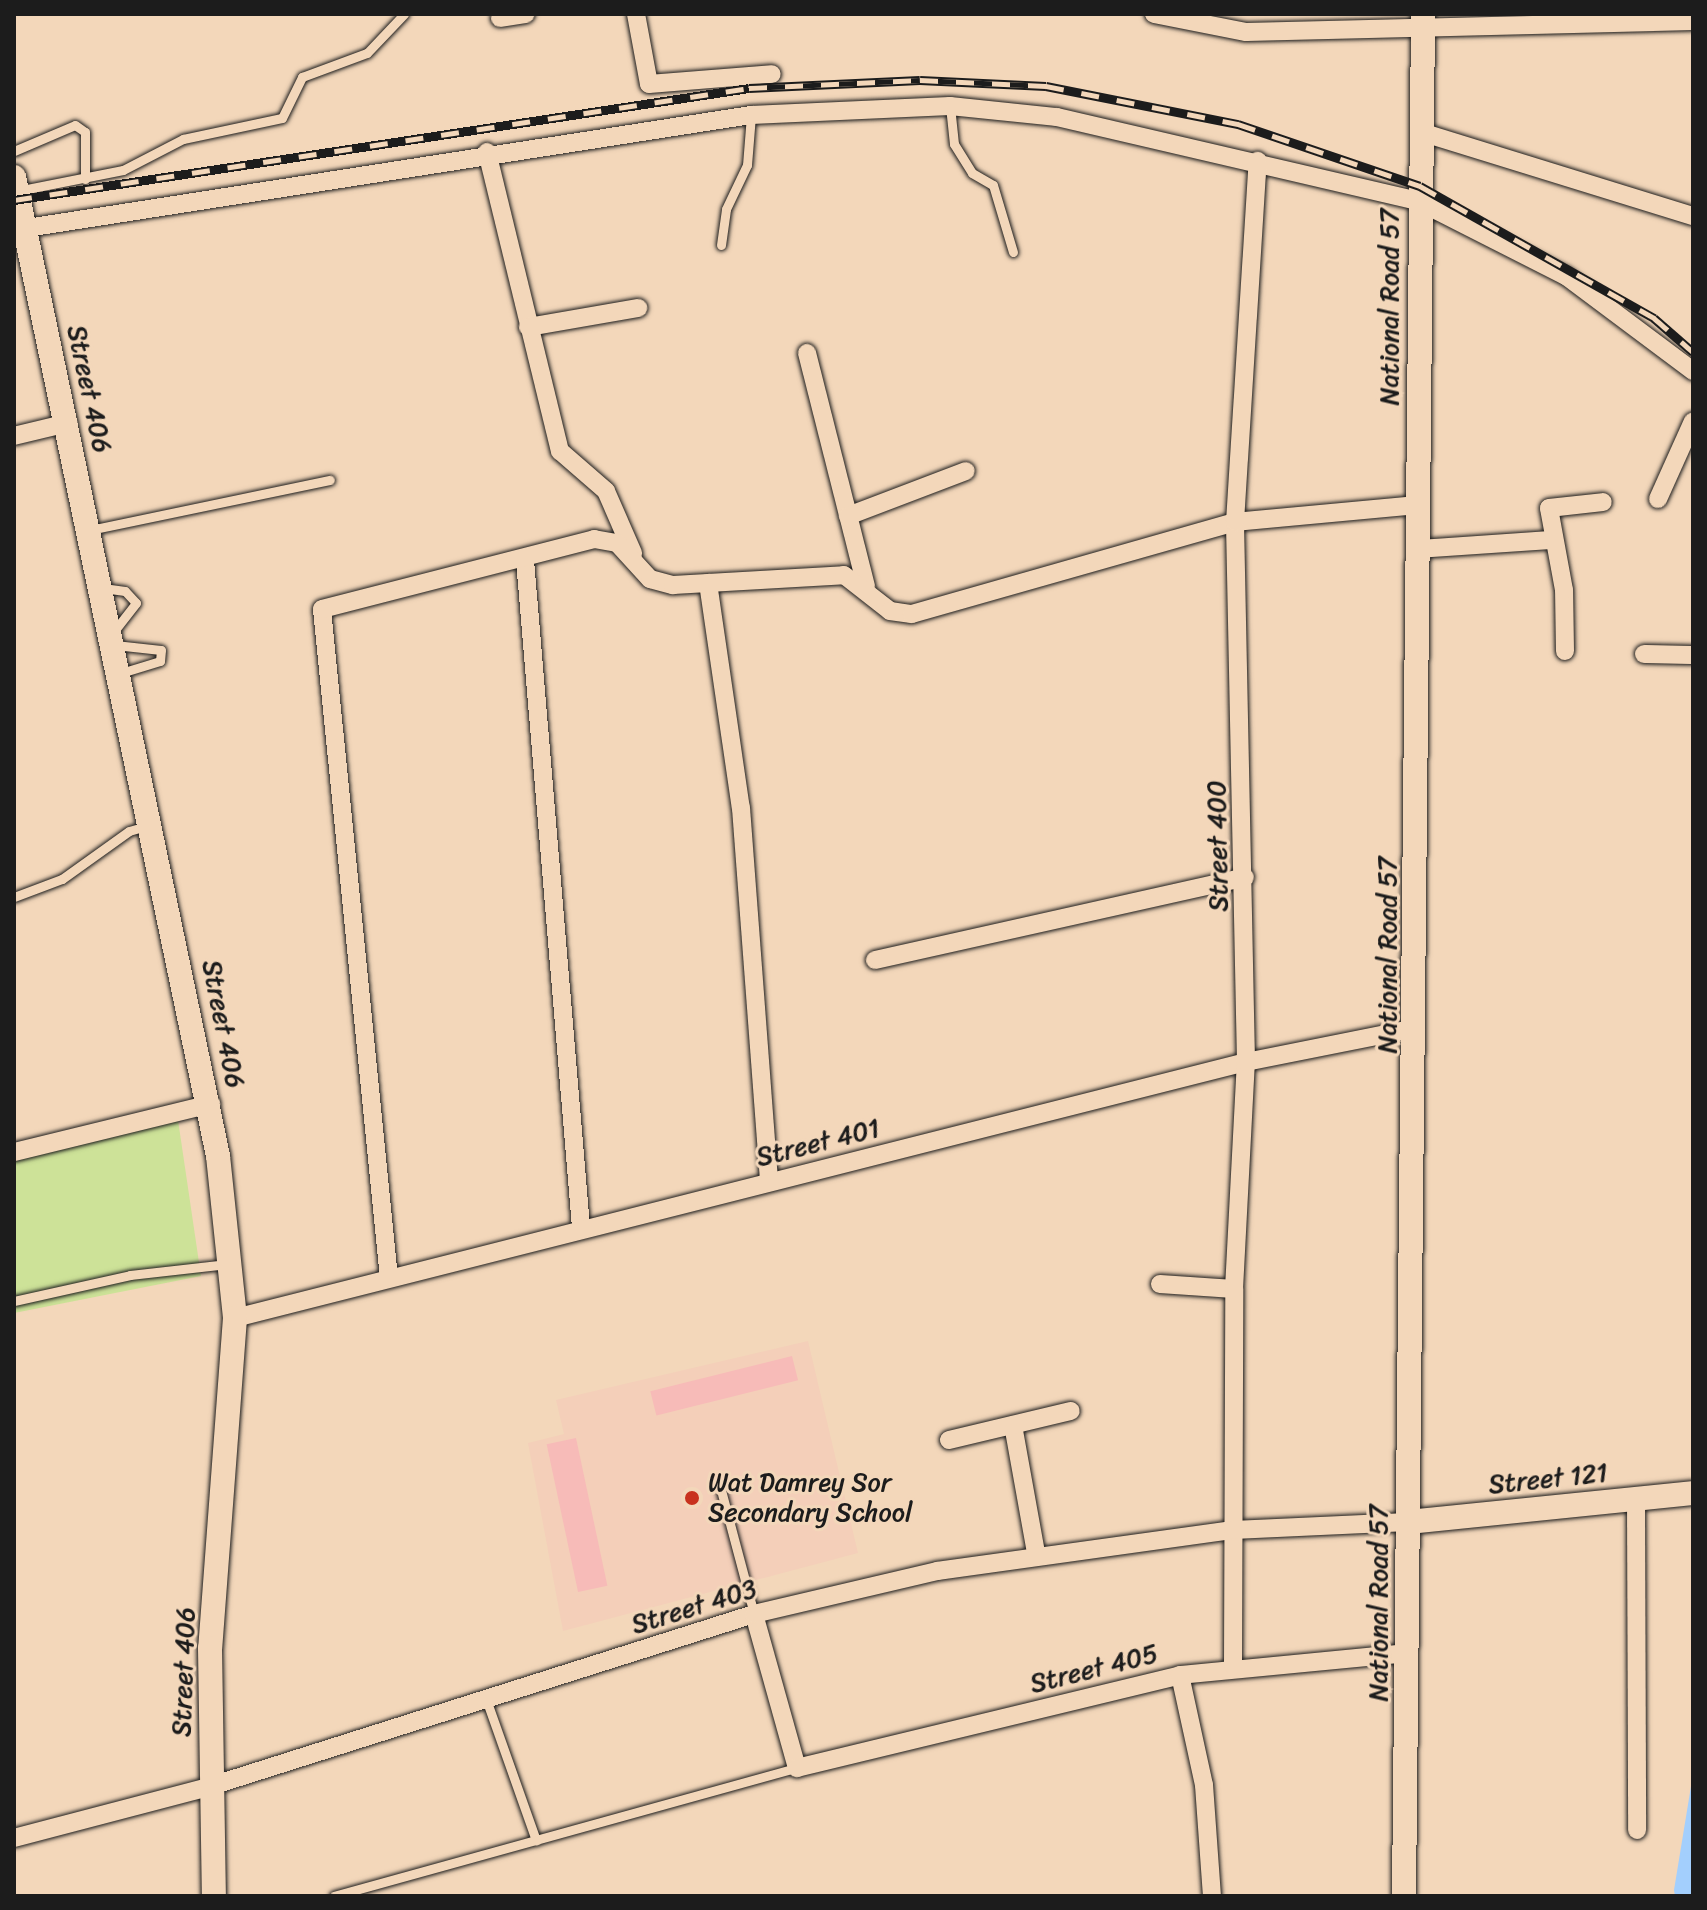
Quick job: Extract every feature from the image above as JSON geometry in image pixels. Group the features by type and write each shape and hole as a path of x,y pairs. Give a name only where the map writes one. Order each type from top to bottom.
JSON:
{"street":[{"path":"500,18 526,14"},
{"path":"636,14 649,84 772,74"},
{"path":"1154,14 1247,23 1693,21"},
{"name":"National Road 57","path":"1404,1896 1416,1028 1418,201 1423,21"},
{"path":"20,229 487,152 751,115 950,106 1057,117 1258,161 1418,201 1566,276 1693,371"},
{"path":"1421,132 1693,216"},
{"path":"487,152 560,451 606,491 633,553 650,579 708,583 844,575 866,587 890,611 912,614 1235,522 1419,505"},
{"name":"Street 400","path":"1233,1665 1234,1289 1246,1062 1245,877 1235,522 1258,161"},
{"name":"Street 406","path":"16,192 20,229 68,423 211,1104 230,1264 235,1318 208,1787 214,1896"},
{"path":"528,327 638,308"},
{"path":"807,353 866,587"},
{"path":"1658,499 1693,421"},
{"path":"14,436 68,423"},
{"path":"848,516 966,471"},
{"path":"1565,651 1564,590 1549,540 1549,508 1603,502"},
{"path":"389,1278 319,614 326,606 525,560 594,539 633,553"},
{"path":"1418,549 1549,540"},
{"path":"525,560 581,1227"},
{"path":"708,583 741,808 769,1182"},
{"path":"1644,654 1693,655"},
{"path":"875,960 1245,877"},
{"name":"Street 401","path":"235,1318 581,1227 1246,1062 1416,1028"},
{"path":"14,1152 211,1104"},
{"path":"1160,1284 1234,1289"},
{"path":"949,1440 1071,1411"},
{"path":"1013,1425 1036,1553"},
{"name":"Street 121","path":"1408,1522 1693,1493"},
{"path":"1636,1499 1637,1830"},
{"name":"Street 403","path":"14,1838 208,1787 754,1614 1036,1553 1233,1530 1408,1522"},
{"path":"754,1614 797,1768"},
{"name":"Street 405","path":"797,1768 1180,1675 1233,1665 1407,1653"},
{"path":"1180,1675 1204,1785 1212,1896"}],"lane":[{"path":"16,192 123,170 183,139 282,118 302,77 367,53 404,14"},
{"path":"950,106 954,144 972,173 993,185 1013,252"},
{"path":"721,245 726,209 747,165 751,115"},
{"path":"14,151 75,125 85,132 85,179"},
{"path":"90,530 330,480"},
{"path":"114,639 161,650 160,661 121,673"},
{"path":"14,897 62,879 129,831 153,825"},
{"path":"14,1301 130,1275 230,1264"},
{"path":"721,1490 754,1614"},
{"path":"486,1699 536,1840"},
{"path":"334,1896 797,1768"}],"shaded area":[{"name":"Wat Damrey Sor Secondary School","path":"808,1341 858,1553 563,1631 528,1443 564,1434 556,1400"}],"green space":[{"path":"178,1120 201,1276 14,1313 14,1158"}],"water":[{"path":"1693,1774 1693,1896 1675,1896 1674,1890"}],"building":[{"path":"792,1356 798,1380 656,1416 650,1391"},
{"path":"576,1438 607,1586 578,1592 547,1444"}],"railway":[{"path":"14,200 749,88 920,80 1046,86 1238,124 1420,186 1654,318 1693,352"}],"place":[{"name":"Wat Damrey Sor Secondary School","path":"692,1498"}]}
